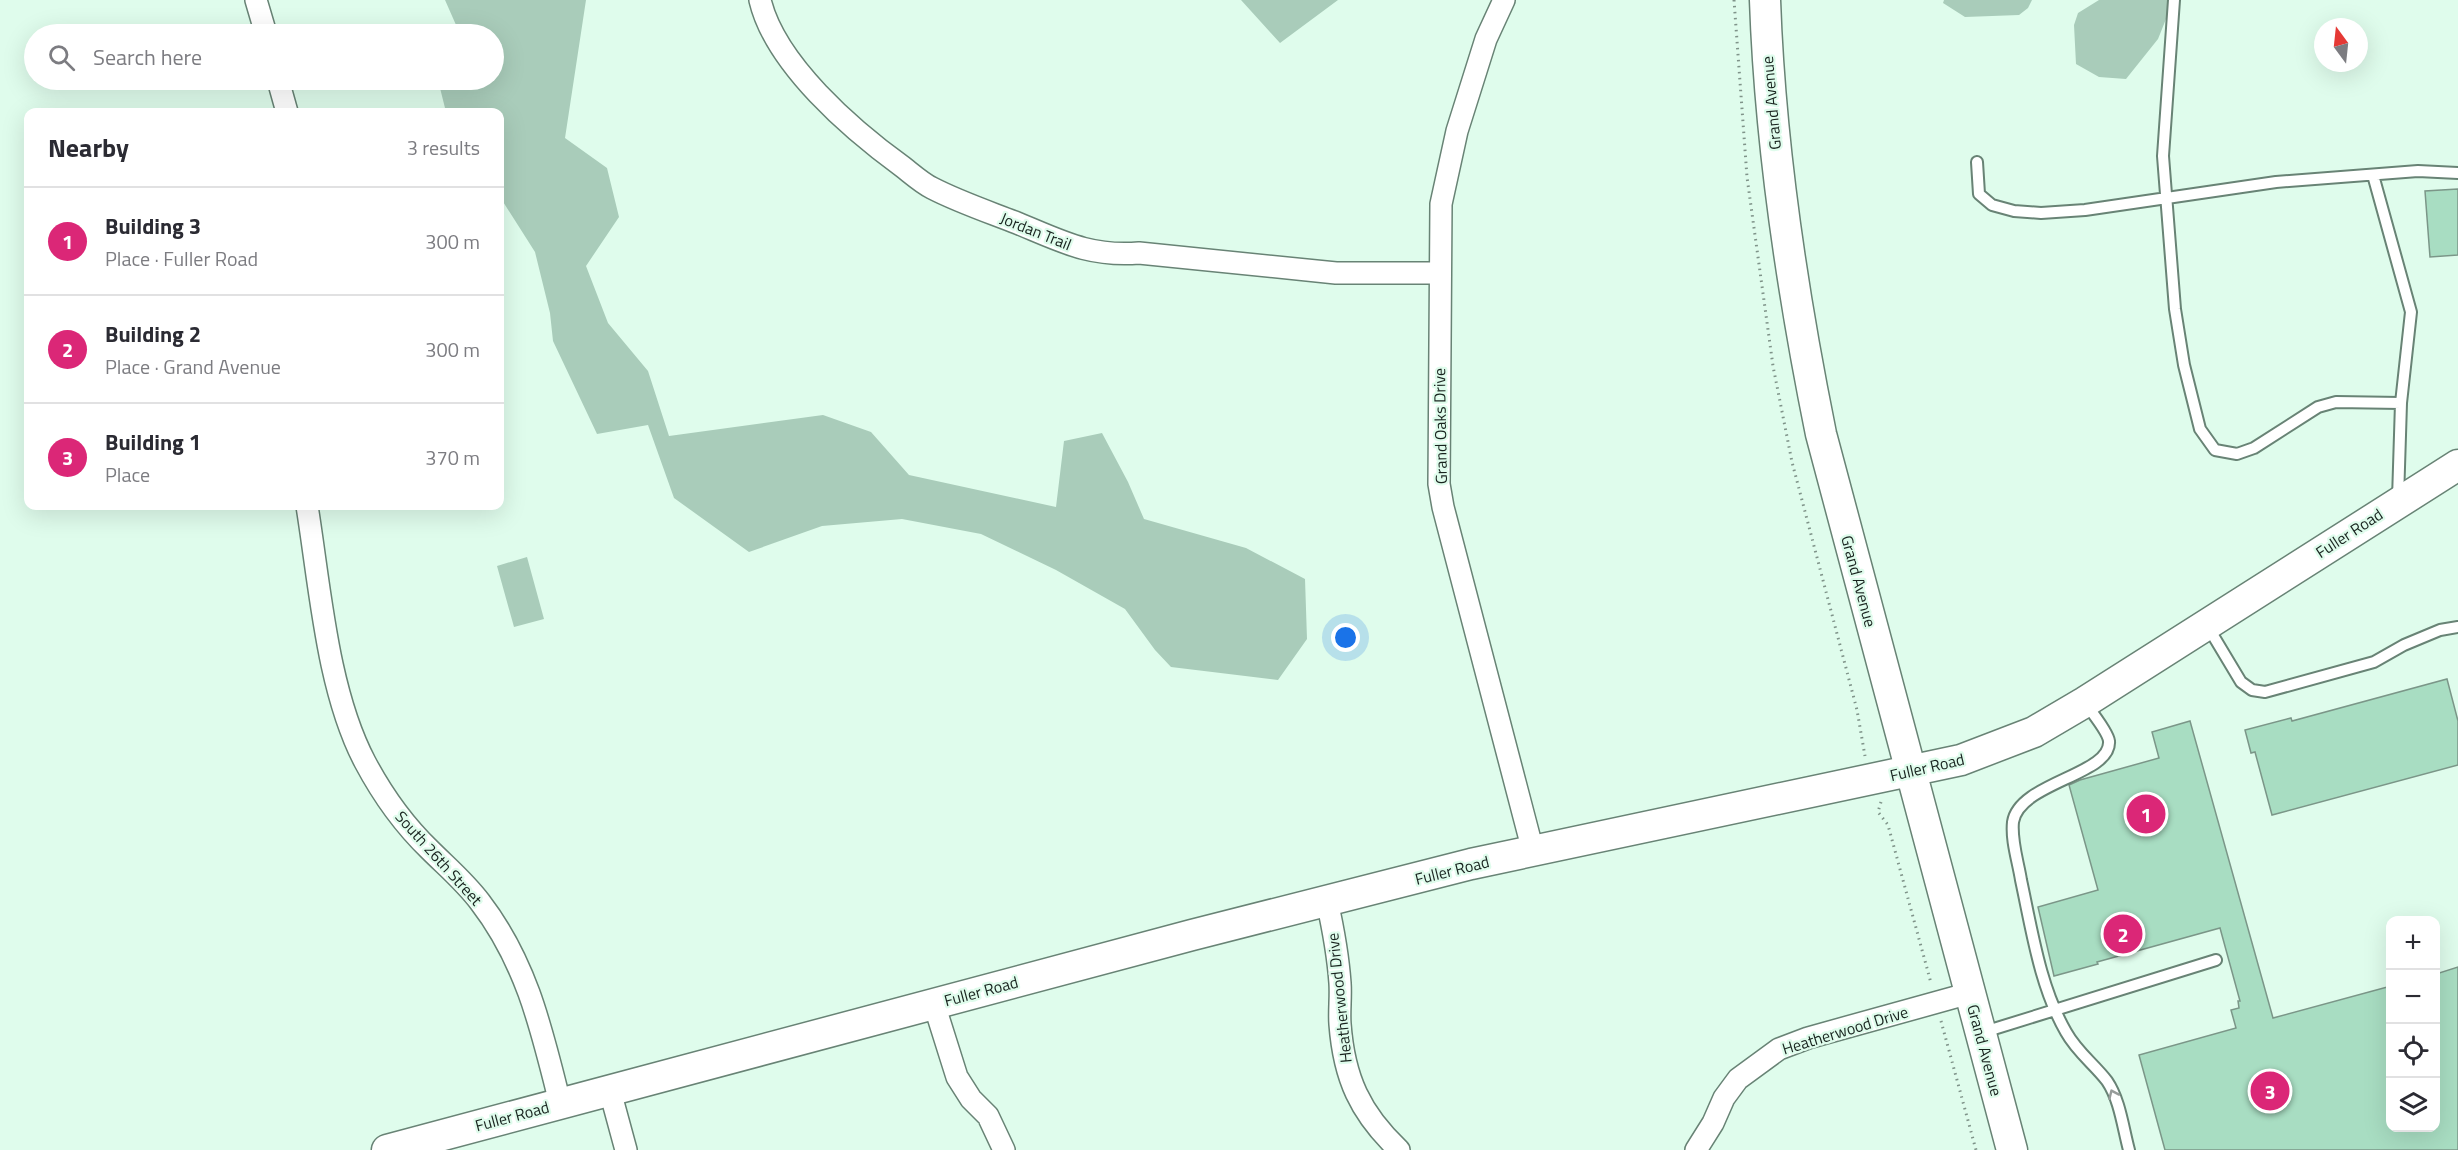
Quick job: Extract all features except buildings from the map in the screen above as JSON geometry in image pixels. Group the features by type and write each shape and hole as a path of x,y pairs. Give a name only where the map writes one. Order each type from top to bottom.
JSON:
{"street":[{"path":"256,0 263,24"},
{"name":"Jordan Trail","path":"760,0 780,46 792,64 831,106 879,149 931,188 1058,242 1090,251 1139,253 1336,273 1440,273"},
{"name":"Grand Oaks Drive","path":"1504,0 1486,39 1457,131 1441,204 1439,484 1533,851"},
{"name":"Grand Avenue","path":"1765,0 1774,148 1798,321 1832,482 2012,1150"},
{"path":"281,90 286,108"},
{"name":"Fuller Road","path":"387,1150 1471,864 1961,760 2034,732 2085,702 2397,502 2456,471"},
{"name":"South 26th Street","path":"308,510 338,694 350,728 365,762 399,815 480,902 515,956 532,998 560,1104"},
{"name":"Heatherwood Drive","path":"1327,901 1336,942 1340,985 1340,1023 1347,1074 1361,1105 1380,1132 1399,1150"},
{"name":"Heatherwood Drive","path":"1696,1150 1738,1079 1779,1049 1808,1038 1970,993"},
{"path":"934,1004 957,1077 971,1099 988,1116 1004,1150"},
{"path":"610,1091 626,1150"}],"lane":[{"path":"2174,0 2163,156 2175,309 2184,365 2200,429 2215,450 2237,454 2254,448 2318,407 2336,402 2401,403"},
{"path":"1977,162 1979,194 1992,205 2014,211 2041,213 2085,210 2166,196 2276,182 2418,171 2458,173"},
{"path":"2373,175 2411,312 2401,403 2397,502"},
{"path":"2206,625 2241,682 2252,690 2265,692 2374,662 2404,645 2440,630 2458,627"},
{"path":"2085,702 2109,739 2108,753 2100,761 2063,778 2018,810 2014,820 2013,838 2033,936 2054,1010 2067,1035 2107,1082 2116,1099 2129,1150"},
{"path":"1981,1033 2216,960"}],"path":[{"path":"1882,804 1878,812 1888,825 1976,1150"}],"green space":[{"path":"445,0 586,0 565,138 607,168 619,217 586,266 608,323 648,371 669,436 823,415 871,432 909,475 1056,507 1064,441 1102,433 1128,482 1144,519 1246,548 1305,579 1307,639 1278,680 1171,667 1155,650 1125,609 1056,570 981,534 902,519 822,526 749,552 674,498 648,425 597,434 553,341 550,313 535,252 504,203 504,108 445,108 440,90 504,90 504,24 456,24"},
{"path":"1241,0 1338,0 1280,43"},
{"path":"1944,0 2032,0 2028,8 2019,15 1965,17 1943,3"},
{"path":"2099,0 2179,0 2172,4 2158,39 2126,79 2099,77 2076,64 2074,25 2078,13"},
{"path":"527,557 544,619 514,627 497,566"}],"place":[{"name":"Building 3","path":"2146,814"},
{"name":"Building 2","path":"2123,934"},
{"name":"Building 1","path":"2270,1091"}]}
